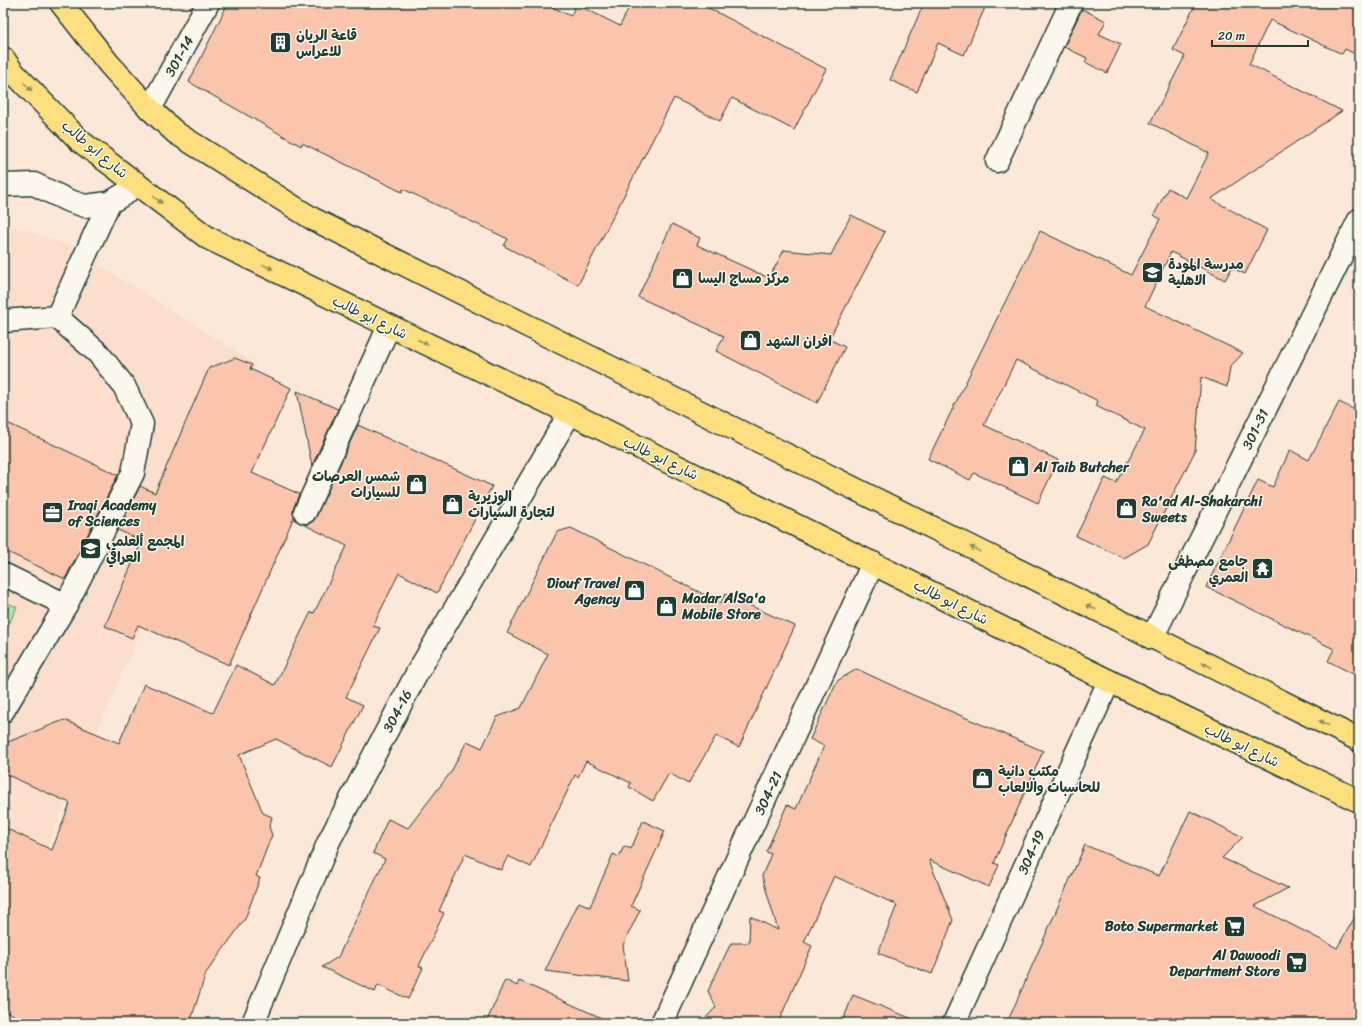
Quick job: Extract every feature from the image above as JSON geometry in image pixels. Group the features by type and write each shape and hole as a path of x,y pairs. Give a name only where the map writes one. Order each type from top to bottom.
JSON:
{"main road":[{"path":"61,3 109,64 150,109 176,133 313,219 1359,740"},
{"name":"شارع ابو طالب","path":"3,58 13,72 80,140 208,238 570,413 1109,682 1359,801"}],"street":[{"name":"301-14","path":"150,109 208,3"},
{"path":"997,161 1071,3"},
{"path":"3,185 34,184 67,200 85,206 109,203 126,193 135,182"},
{"path":"57,316 109,203"},
{"name":"301-31","path":"1152,638 1359,220"},
{"path":"3,321 57,316 103,359 124,386 142,424 133,473 66,605 3,712"},
{"path":"305,512 388,326"},
{"name":"304-16","path":"253,1023 329,841 416,675 570,413"},
{"name":"304-21","path":"662,1023 873,563"},
{"path":"3,574 66,605"},
{"name":"304-19","path":"954,1023 1109,682"}],"shaded area":[{"name":"المجمع ألعلمي العراقي","path":"3,225 20,228 67,245 256,364 3,948"}],"green space":[{"path":"3,601 17,607 3,637"}],"building":[{"path":"228,3 544,3 571,16 576,4 620,26 631,3 699,3 826,69 794,130 732,98 720,121 674,98 578,285 504,246 508,239 403,189 402,192 302,143 301,146 189,82"},
{"path":"924,3 987,3 964,55 938,43 917,92 890,80"},
{"path":"1196,3 1359,3 1359,56 1345,49 1342,54 1270,20 1249,64 1342,111 1211,199 1267,230 1245,274 1232,268 1225,280 1171,252 1145,306 1243,353 1230,367 1227,387 1201,377 1195,451 1148,544 1124,558 1076,536 1105,478 1116,483 1145,430 1096,406 1098,401 1016,360 984,425 1058,460 1038,503 974,473 970,480 928,459 1040,231 1131,275 1160,219 1154,215 1168,188 1186,198 1209,153 1150,123 1185,56 1173,50"},
{"path":"1082,9 1106,21 1099,34 1121,44 1107,73 1085,62 1087,58 1064,47"},
{"path":"851,215 885,232 829,339 845,347 817,403 716,351 724,336 638,297 672,224 700,238 697,245 769,278 784,250 831,255"},
{"path":"235,358 252,365 250,369 291,388 252,473 299,494 293,513 297,521 293,519 229,665 138,625 132,638 105,626 142,541 118,530 140,486 155,493 209,368"},
{"path":"297,391 338,409 312,466"},
{"path":"1339,402 1359,412 1359,677 1328,661 1334,649 1206,587 1258,480 1273,487 1290,450 1309,460"},
{"name":"Iraqi Academy of Sciences","path":"3,421 118,475 65,579 3,550"},
{"path":"358,425 492,486 437,593 399,573 373,626 380,628 346,697 363,705 332,767 276,739 239,755 263,813 272,817 269,827 272,835 256,876 260,878 245,919 206,973 190,1023 30,1023 3,1010 3,827 52,850 70,803 3,773 3,753 8,742 64,720 119,743 144,684 213,713 236,665 275,685 311,612 314,613 347,546 303,524 312,522 316,517"},
{"path":"571,528 721,603 725,594 795,626 739,747 716,736 688,784 669,773 653,801 629,787 631,783 586,761 578,777 575,775 531,867 508,856 501,870 465,854 439,911 444,913 419,966 423,968 408,999 378,985 375,992 322,967 338,957 385,859 373,853 388,819 408,828 451,772 467,741 482,748 497,717 521,708 548,654 507,633 557,532"},
{"path":"857,669 906,692 1043,751 994,863 999,865 989,887 929,860 953,920 932,974 878,953 897,905 834,876 804,942 812,946 778,1023 701,1023 716,1007 708,991 731,943 749,943 750,916 778,930 762,876 771,854 766,852 787,805 796,809 824,746 810,739 837,681"},
{"path":"1190,811 1243,837 1222,858 1288,888 1255,906 1337,948 1359,910 1359,1023 1007,1023 1085,845 1159,876"},
{"path":"643,821 665,831 631,906 640,910 623,945 628,981 545,971 579,902 590,907 613,854 619,857 624,846 631,849"},
{"path":"505,980 517,986 519,981 613,1023 486,1023"},
{"path":"853,995 920,1022 842,1023"}],"place":[{"name":"قاعة الريان للاعراس","path":"281,43"},
{"name":"مدرسة المودة الاهلية","path":"1152,272"},
{"name":"مركز مساج اليسا","path":"683,278"},
{"name":"افران الشهد","path":"750,341"},
{"name":"Al Taib Butcher","path":"1018,467"},
{"name":"شمس العرصات للسيارات","path":"416,484"},
{"name":"الوزيرية لتجارة السيارات","path":"452,504"},
{"name":"Ra'ad Al-Shakarchi Sweets","path":"1127,509"},
{"name":"Iraqi Academy of Sciences","path":"52,513"},
{"name":"المجمع ألعلمي العراقي","path":"90,549"},
{"name":"جامع مصطفى العمري","path":"1263,569"},
{"name":"Diouf Travel Agency","path":"635,591"},
{"name":"Madar AlSa'a Mobile Store","path":"666,606"},
{"name":"مكتب دانية للحاسبات والالعاب","path":"982,779"},
{"name":"Boto Supermarket","path":"1234,926"},
{"name":"Al Dawoodi Department Store","path":"1296,963"}]}
